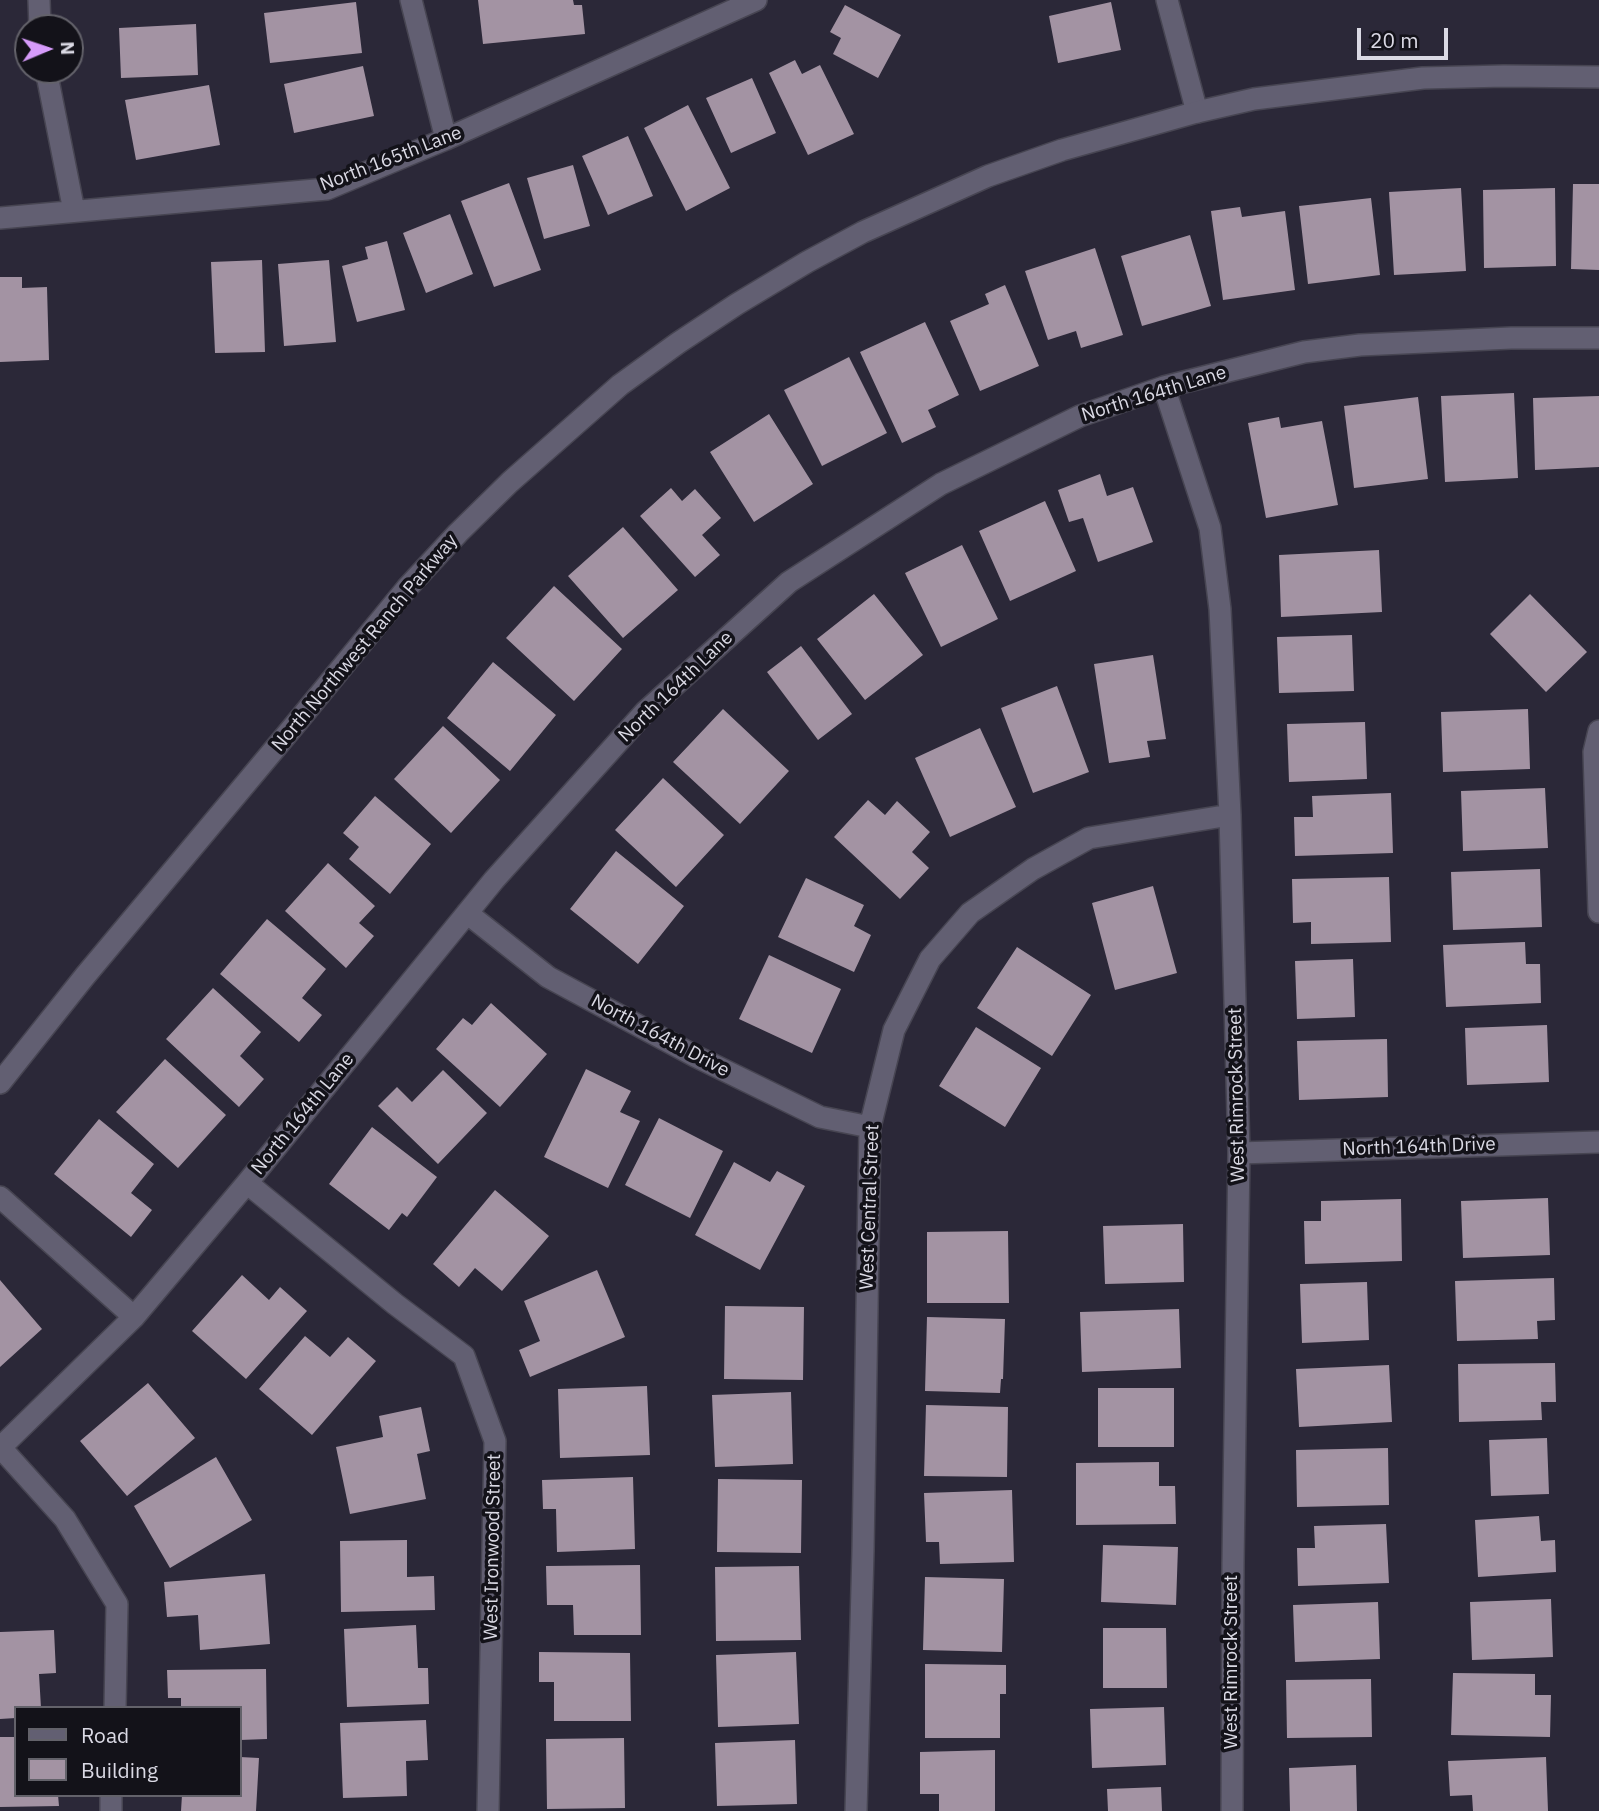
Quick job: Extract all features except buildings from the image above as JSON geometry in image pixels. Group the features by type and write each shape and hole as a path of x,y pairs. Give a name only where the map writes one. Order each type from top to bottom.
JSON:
{"street":[{"path":"411,0 446,139"},
{"name":"North 165th Lane","path":"0,218 327,189 446,139 756,0"},
{"path":"1167,0 1197,112"},
{"name":"North Northwest Ranch Parkway","path":"0,1083 85,976 407,588 458,533 510,482 620,385 737,304 863,232 988,176 1062,150 1197,112 1254,99 1423,78 1599,77"},
{"path":"49,84 75,211"},
{"name":"North 164th Lane","path":"1,1448 134,1317 494,880 645,712 789,582 941,484 1080,416 1164,387 1304,352 1360,345 1511,338 1599,338"},
{"name":"West Rimrock Street","path":"1164,387 1210,528 1220,609 1230,815 1239,1153 1232,1811"},
{"path":"1599,731 1594,752 1599,912"},
{"name":"West Central Street","path":"856,1811 870,1127 894,1030 930,959 970,914 1033,869 1089,838 1230,815"},
{"name":"North 164th Drive","path":"467,914 548,977 682,1050 820,1117 870,1127"},
{"name":"North 164th Drive","path":"1239,1153 1599,1142"},
{"name":"West Ironwood Street","path":"247,1183 395,1304 464,1356 495,1441 488,1811"},
{"path":"0,1197 134,1317"},
{"path":"1,1448 65,1519 117,1604 115,1706"}]}
